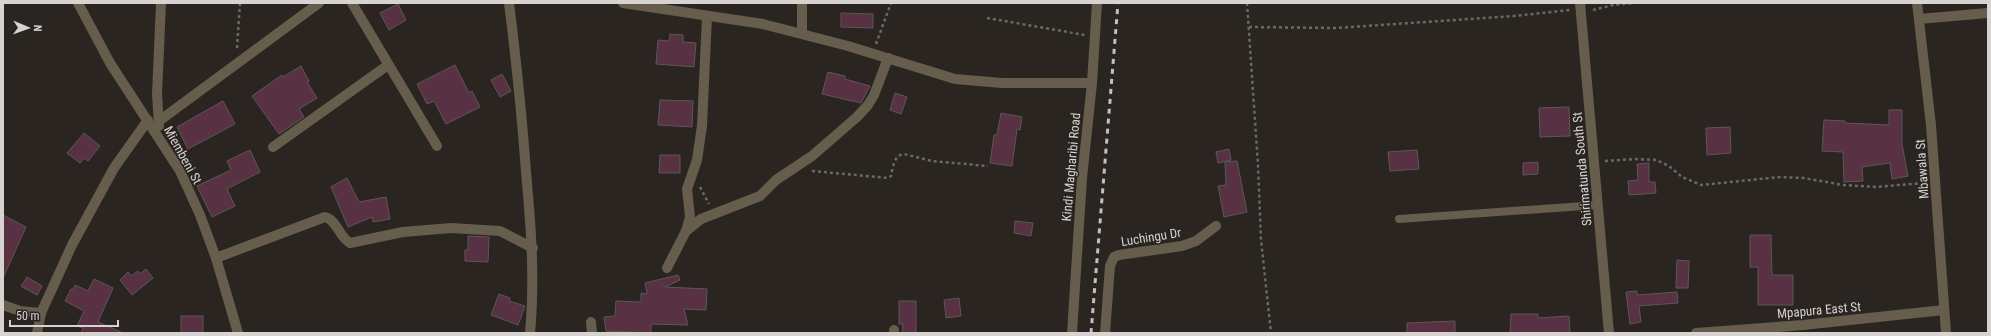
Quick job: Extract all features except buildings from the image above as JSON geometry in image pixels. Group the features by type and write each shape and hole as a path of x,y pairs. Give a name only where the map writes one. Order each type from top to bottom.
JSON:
{"street":[{"name":"Miembeni St","path":"78,3 110,63 159,136 180,171 200,215 216,258 238,333"},
{"path":"159,136 157,94 161,3"},
{"path":"159,121 319,3"},
{"path":"352,3 437,146"},
{"path":"509,3 520,95 533,248 530,333"},
{"path":"623,3 763,24 888,58 955,79 1002,83 1092,83"},
{"path":"802,3 802,34"},
{"name":"Kindi Magharibi Road","path":"1072,333 1082,178 1092,83 1097,3"},
{"name":"Mbawala St","path":"1918,3 1936,182 1946,333"},
{"name":"Shirimatunda South St","path":"1580,8 1609,333"},
{"path":"1919,19 1988,13"},
{"path":"667,268 686,232 690,217 687,189 693,174 702,126 707,16"},
{"path":"686,232 701,219 760,196 776,180 809,159 858,117 874,95 888,58"},
{"path":"273,147 388,65"},
{"path":"37,333 41,313 72,245 98,195 114,168 148,120"},
{"path":"216,258 325,217 332,222 345,240 350,243 403,232 450,228 500,231 533,248"},
{"name":"Luchingu Dr","path":"1105,333 1110,266 1114,257 1119,254 1182,246 1196,241 1216,226"},
{"path":"3,305 20,311 41,313"},
{"name":"Mpapura East St","path":"1696,333 1803,325 1944,310"},
{"path":"591,322 592,333"}],"lane":[{"path":"1400,219 1598,205"}],"path":[{"path":"236,65 240,3"},
{"path":"873,54 891,3"},
{"path":"1247,3 1261,240 1271,333"},
{"path":"1249,27 1336,28 1514,16 1633,3"},
{"path":"987,18 1095,36"},
{"path":"792,169 883,178 890,176 898,156 904,154 932,161 988,166"},
{"path":"1594,162 1635,159 1656,160 1669,166 1682,177 1701,185 1780,177 1804,178 1843,185 1876,187 1936,182"},
{"path":"693,174 714,213"}],"railway":[{"path":"1091,333 1118,3"}]}
